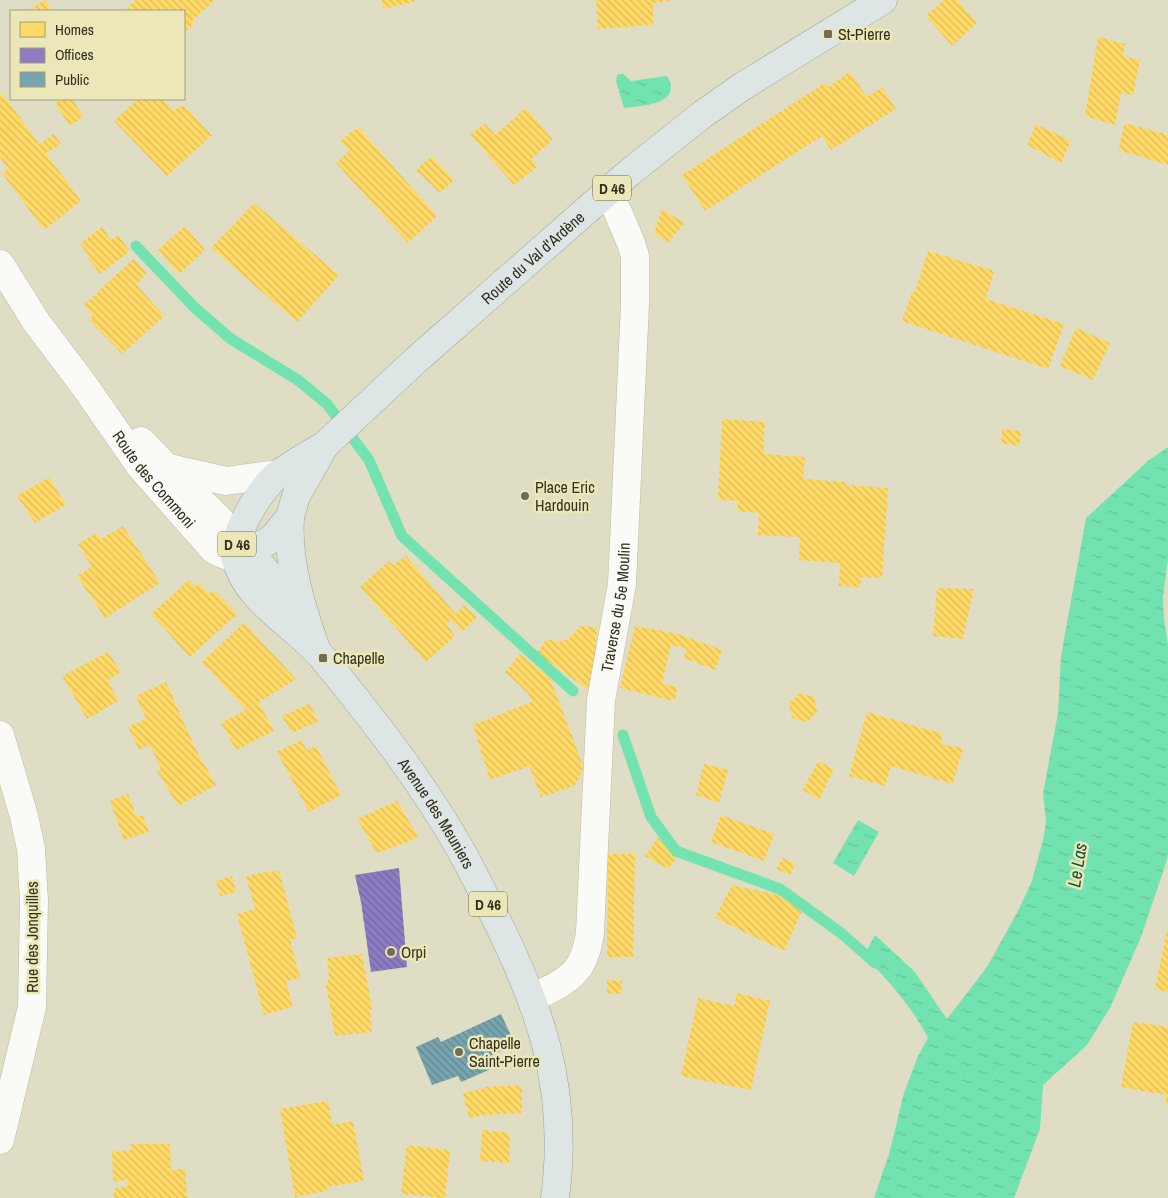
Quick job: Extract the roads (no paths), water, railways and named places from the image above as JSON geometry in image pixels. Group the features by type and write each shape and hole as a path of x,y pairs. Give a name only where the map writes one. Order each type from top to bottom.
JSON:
{"main road":[{"name":"Route du Val d'Ardène","path":"325,445 415,361 606,193 685,128 743,86 883,0"},
{"name":"D 46","path":"241,549 244,520 278,474 325,445"},
{"name":"D 46","path":"290,517 296,496 325,445"},
{"name":"Avenue des Meuniers","path":"290,517 288,538 290,558 316,650"},
{"path":"290,517 272,539 241,549 306,620"},
{"name":"Avenue des Meuniers","path":"241,549 241,572 249,586 265,604 316,650 391,743 423,789 454,839 506,939 532,998 543,1030 556,1092 559,1152 555,1198"}],"street":[{"name":"Traverse du 5e Moulin","path":"532,998 558,985 576,970 586,956 589,945 601,700 622,584 635,304 634,256 631,243 617,210 606,193"},
{"name":"Route des Commoni","path":"0,266 37,323 86,388 140,466 214,550 225,555 241,549 166,467 86,388"},
{"name":"Route des Commoni","path":"166,467 226,481 278,474"},
{"name":"Rue des Jonquilles","path":"0,734 18,791 31,849 34,910 32,1007 0,1140"}],"water":[{"path":"623,74 631,81 667,76 671,85 670,93 659,102 624,108 616,81 617,75"},
{"name":"Le Las","path":"1168,447 1168,559 1163,596 1168,645 1168,856 1141,937 1110,1008 1087,1045 1043,1085 1040,1129 1014,1198 874,1198 889,1154 904,1093 918,1056 928,1038 915,1016 899,995 864,956 875,935 914,971 947,1019 987,967 1018,911 1032,881 1044,836 1046,821 1043,794 1058,713 1061,656 1086,518 1148,461"},
{"path":"858,820 879,832 854,876 833,863"}],"waterway":[{"path":"136,246 195,308 231,339 298,380 327,404 369,460 402,536 573,691"},
{"path":"623,735 651,817 676,851 780,889 841,933 875,963"}],"place":[{"name":"St-Pierre","path":"828,34"},
{"name":"Place Eric Hardouin","path":"525,496"},
{"name":"Chapelle","path":"323,658"},
{"name":"Orpi","path":"391,952"},
{"name":"Chapelle Saint-Pierre","path":"459,1052"}]}
